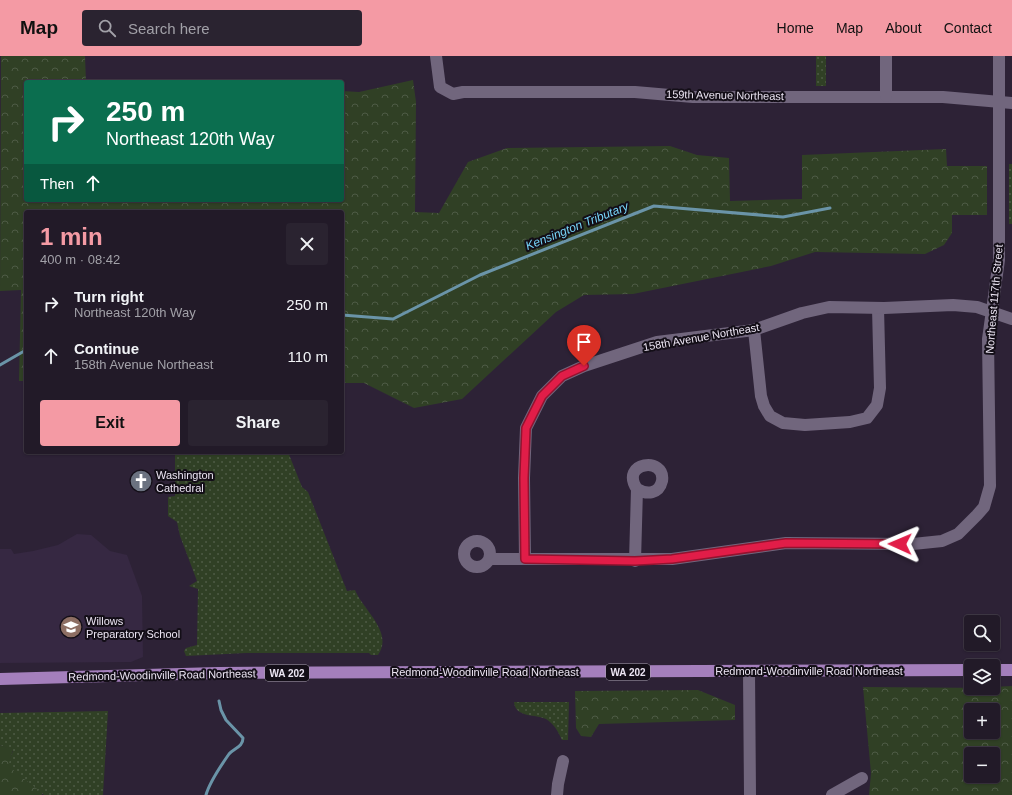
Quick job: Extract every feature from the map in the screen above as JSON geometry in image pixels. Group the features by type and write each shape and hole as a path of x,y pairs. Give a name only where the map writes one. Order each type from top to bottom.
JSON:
{"main road":[{"name":"Redmond-Woodinville Road Northeast","path":"0,679 218,673 964,670"},
{"path":"1000,670 1012,670"}],"street":[{"name":"159th Avenue Northeast","path":"436,56 440,87 453,94 463,92 635,92 693,97 886,96 943,97 1012,103"},
{"path":"886,56 886,96"},
{"name":"Northeast 117th Street","path":"490,559 635,561 704,556 754,546 786,543 913,544 942,541 958,534 984,507 990,486 988,339 999,260 999,56"},
{"name":"158th Avenue Northeast","path":"525,559 524,478 526,428 542,396 562,376 584,366 657,342 754,330 802,313 829,307 878,308 953,305 991,310 1012,319"},
{"path":"754,330 761,396 764,406 770,416 783,423 805,425 850,422 867,418 877,404 880,388 878,308"},
{"path":"635,561 637,489"},
{"path":"749,672 750,795"},
{"path":"557,795 563,762"},
{"path":"832,795 862,778"}],"shaded area":[{"name":"Willows Preparatory School","path":"77,534 91,535 110,551 127,555 142,596 143,657 131,662 0,663 0,549 11,549 14,554 33,551 58,545"}],"green space":[{"path":"1,56 85,56 86,80 24,80 24,202 344,202 344,91 359,92 413,80 416,102 415,212 439,213 468,162 507,148 670,146 697,155 729,158 730,201 802,199 802,155 946,149 947,166 987,166 987,215 952,215 952,233 944,245 925,254 815,252 771,266 633,294 584,295 556,312 462,399 414,408 364,383 344,383 344,210 24,210 24,381 19,381 21,290 0,291"},
{"path":"816,56 826,56 826,86 816,86"},
{"path":"1009,164 1012,164 1012,224 1009,224"},
{"path":"175,454 289,454 302,487 308,492 347,591 355,590 376,621 380,630 382,646 378,655 371,655 369,653 246,653 186,656 184,651 186,648 197,645 198,589 189,586 197,581 180,536 177,522 168,516 168,497 175,496"},
{"path":"1012,686 1012,795 869,795 871,773 863,687 964,688 964,695 1000,695 1000,687"},
{"path":"698,690 735,705 735,720 599,724 591,737 581,736 576,728 575,691"},
{"path":"514,702 569,702 568,740 562,740 556,728 546,719 527,715 518,711"},
{"path":"108,711 103,795 44,795 7,766 13,751 0,745 0,713"},
{"path":"0,745 13,750 8,766 42,793 42,795 0,795"}],"waterway":[{"name":"Kensington Tributary","path":"344,315 393,319 480,275 654,206 783,217 830,208"},
{"name":"Kensington Tributary","path":"0,365 24,351"},
{"path":"206,795 226,758 243,741 243,738 226,720 221,710 219,701"}],"place":[{"name":"Washington Cathedral","path":"141,481"},
{"name":"Willows Preparatory School","path":"71,627"}],"route":[{"path":"584,366 562,376 542,396 526,428 524,478 525,559 635,561 704,556 754,546 786,543 900,544"}]}
